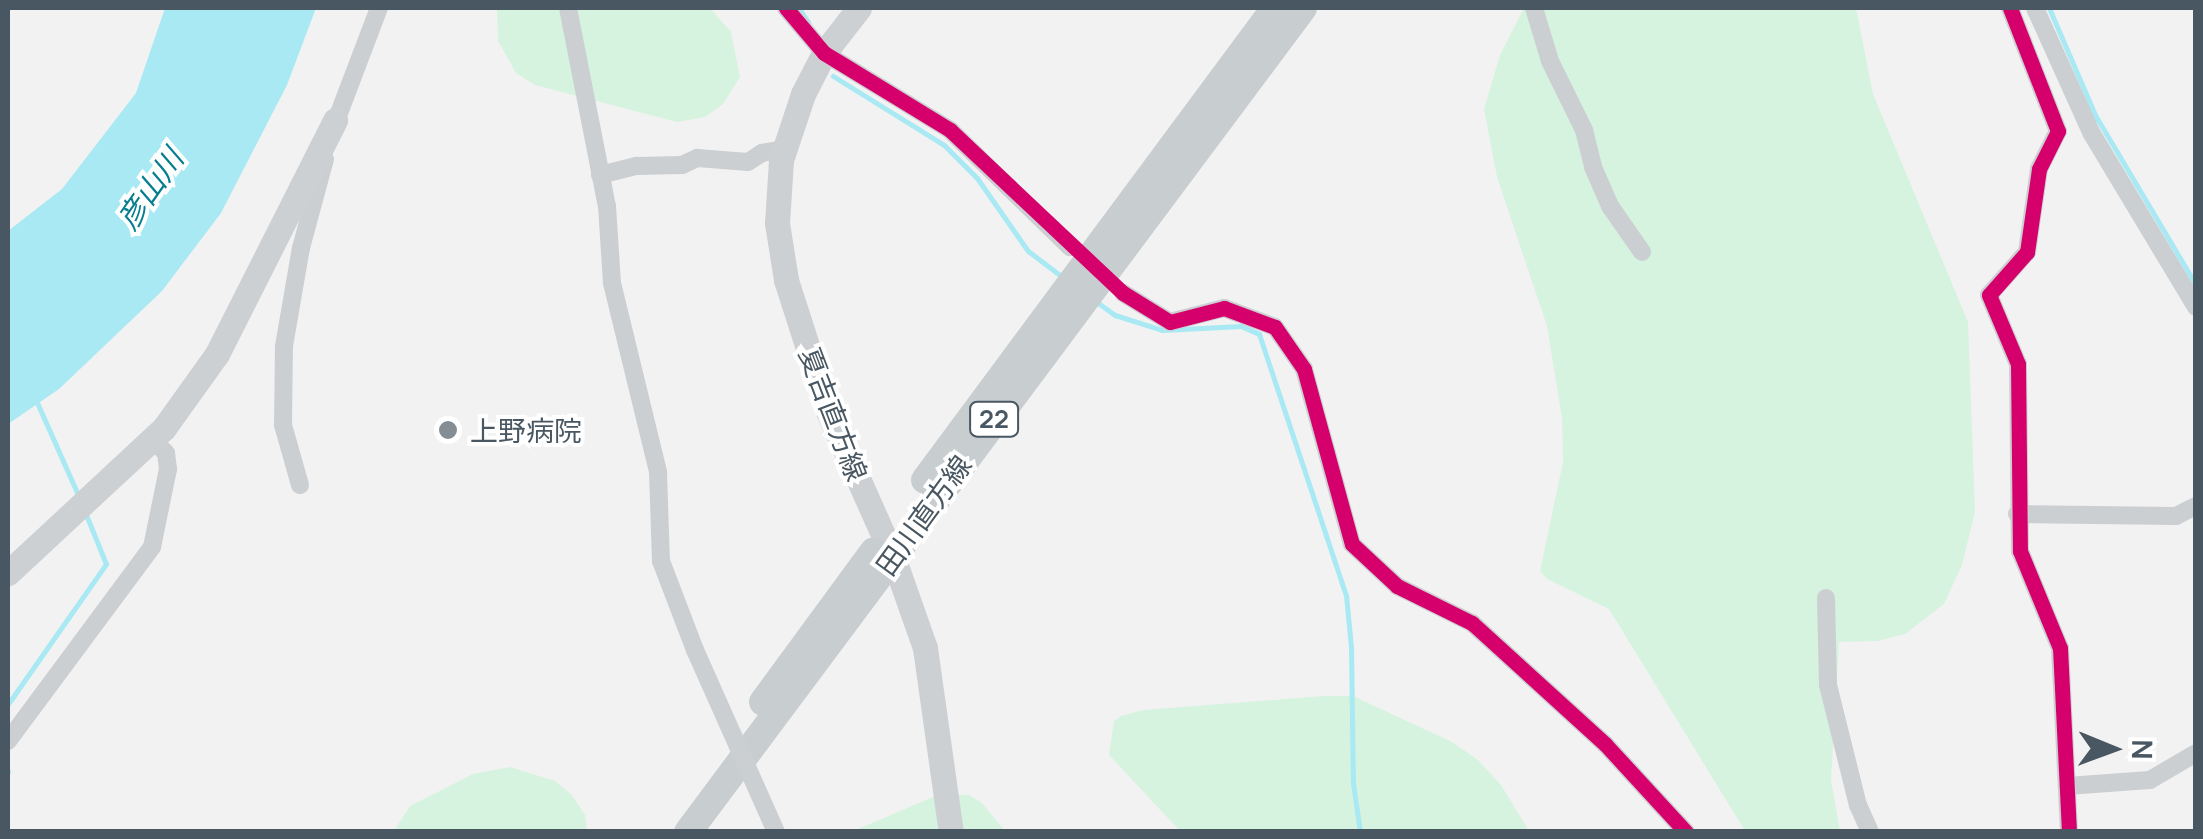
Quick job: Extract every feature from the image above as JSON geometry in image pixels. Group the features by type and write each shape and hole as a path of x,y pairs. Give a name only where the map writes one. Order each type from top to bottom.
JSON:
{"main road":[{"name":"夏吉直方線","path":"859,8 824,54 803,94 785,149 777,223 786,280 828,411 889,547 925,648 951,832"},
{"name":"田川直方線","path":"688,832 1276,8"},
{"name":"田川直方線","path":"666,832 1303,8"},
{"path":"8,572 152,440 217,354 335,120"}],"street":[{"path":"300,485 283,425 284,346 301,248 335,120 378,8"},
{"path":"568,8 600,174 612,283 658,472 661,560 694,650 776,832"},
{"path":"786,8 824,54 950,130 1070,247"},
{"path":"1534,8 1550,62 1584,130 1593,167 1610,206 1642,252"},
{"path":"2010,8 2058,131 2039,168 2026,252 1989,295 2018,364 2020,552 2060,648 2069,832"},
{"path":"2034,8 2092,134 2196,307"},
{"path":"600,174 637,166 682,165 697,158 748,162 762,153 785,149"},
{"path":"1123,293 1170,322 1224,308 1274,327 1304,369 1352,544 1397,586 1472,623 1605,744 1686,832"},
{"path":"8,741 152,548 168,468 166,453 152,440"},
{"path":"2017,514 2176,516 2196,506"},
{"path":"1826,598 1828,685 1858,805 1870,832"},
{"path":"2067,786 2150,780 2196,754"}],"green space":[{"path":"497,8 710,8 731,32 740,77 723,104 705,117 677,122 535,85 516,73 498,41"},
{"path":"1524,8 1856,8 1873,94 1968,322 1975,512 1962,565 1944,604 1905,634 1878,641 1839,642 1831,780 1840,831 1745,831 1609,609 1547,579 1540,571 1563,462 1562,418 1547,326 1497,177 1484,109 1500,55"},
{"path":"1353,696 1452,742 1478,760 1501,785 1529,831 1180,831 1109,755 1114,721 1121,716 1143,710"},
{"path":"510,767 555,781 572,795 585,815 587,831 394,831 410,806 473,774"},
{"path":"940,794 969,795 982,803 1005,831 851,832"}],"water":[{"name":"彦山川","path":"165,8 316,8 287,85 221,213 162,291 59,389 8,424 8,231 62,189 136,93"}],"waterway":[{"path":"799,8 808,22"},
{"path":"2049,8 2095,115 2196,285"},
{"path":"833,76 944,145 977,178 1028,251 1065,279"},
{"path":"1094,300 1115,315 1162,330 1241,326 1259,334 1346,595 1351,647 1353,783 1360,832"},
{"path":"35,398 79,497"},
{"path":"8,704 106,564 85,512"}],"cycle path":[{"path":"786,8 824,53 950,130 1123,293 1170,322 1224,308 1275,327 1304,369 1352,544 1397,586 1472,623 1605,744 1686,832"},
{"path":"2010,8 2058,131 2039,169 2027,252 1989,295 2018,364 2020,551 2060,648 2069,832"}],"place":[{"name":"上野病院","path":"448,430"}]}
